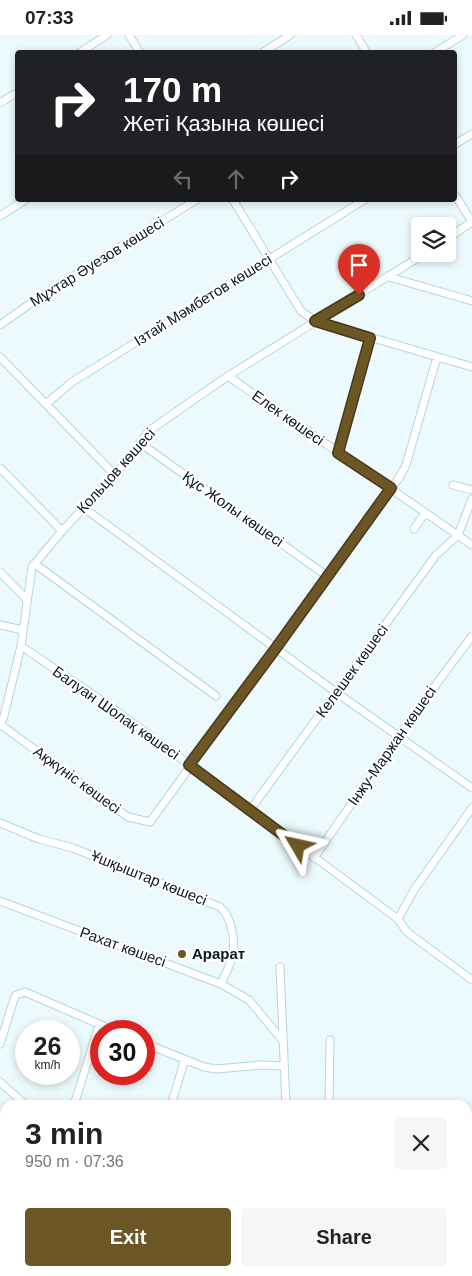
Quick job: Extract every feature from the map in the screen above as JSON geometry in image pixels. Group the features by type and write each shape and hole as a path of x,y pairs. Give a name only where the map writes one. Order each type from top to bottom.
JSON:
{"street":[{"path":"84,50 107,35"},
{"path":"129,35 138,50"},
{"path":"267,50 290,35"},
{"path":"356,35 365,50"},
{"path":"439,50 463,35"},
{"path":"0,103 15,94"},
{"path":"457,143 472,134"},
{"path":"456,233 472,222 457,198"},
{"path":"0,216 22,202"},
{"name":"Мұхтар Әуезов көшесі","path":"0,325 41,296 193,202"},
{"path":"234,202 302,311 315,321 472,367"},
{"name":"Ізтай Мәмбетов көшесі","path":"46,405 72,381 361,202"},
{"name":"Кольцов көшесі","path":"0,725 20,646 32,567 62,531 115,475 150,430 228,376 412,262"},
{"path":"389,277 472,301"},
{"path":"338,453 370,338"},
{"path":"0,357 115,475"},
{"path":"189,765 276,648 406,465 436,357"},
{"name":"Елек көшесі","path":"228,376 472,545"},
{"name":"Құс Жолы көшесі","path":"140,443 327,576"},
{"path":"0,468 62,531"},
{"path":"453,485 472,490"},
{"path":"458,535 472,499"},
{"path":"84,508 336,693 472,789"},
{"path":"414,529 425,513"},
{"name":"Келешек көшесі","path":"250,811 436,555 458,535"},
{"path":"35,564 216,696"},
{"path":"0,572 27,600"},
{"path":"0,625 23,630"},
{"name":"Інжу-Маржан көшесі","path":"314,858 398,736 472,636"},
{"name":"Балуан Шолақ көшесі","path":"20,646 114,709 398,919 406,932 472,980"},
{"name":"Ақжүніс көшесі","path":"0,725 128,817 136,819 150,821 189,765"},
{"path":"398,919 414,890 472,808"},
{"name":"Ұшқыштар көшесі","path":"0,823 40,839 81,852 220,907 225,911 229,919 233,948 232,958 221,983"},
{"name":"Рахат көшесі","path":"0,901 221,983 249,1000 283,1041"},
{"path":"280,967 286,1100"},
{"path":"0,1044 14,999 21,993 25,993 90,1021"},
{"path":"329,1100 330,1040"},
{"path":"155,1047 204,1067 216,1069 284,1065"},
{"path":"76,1100 90,1054"},
{"path":"173,1100 185,1059"},
{"path":"0,1082 20,1100"}],"place":[{"name":"Арарат","path":"182,954"}],"route":[{"path":"298,846 189,765 391,488 338,453 370,338 315,321 359,295"}]}
